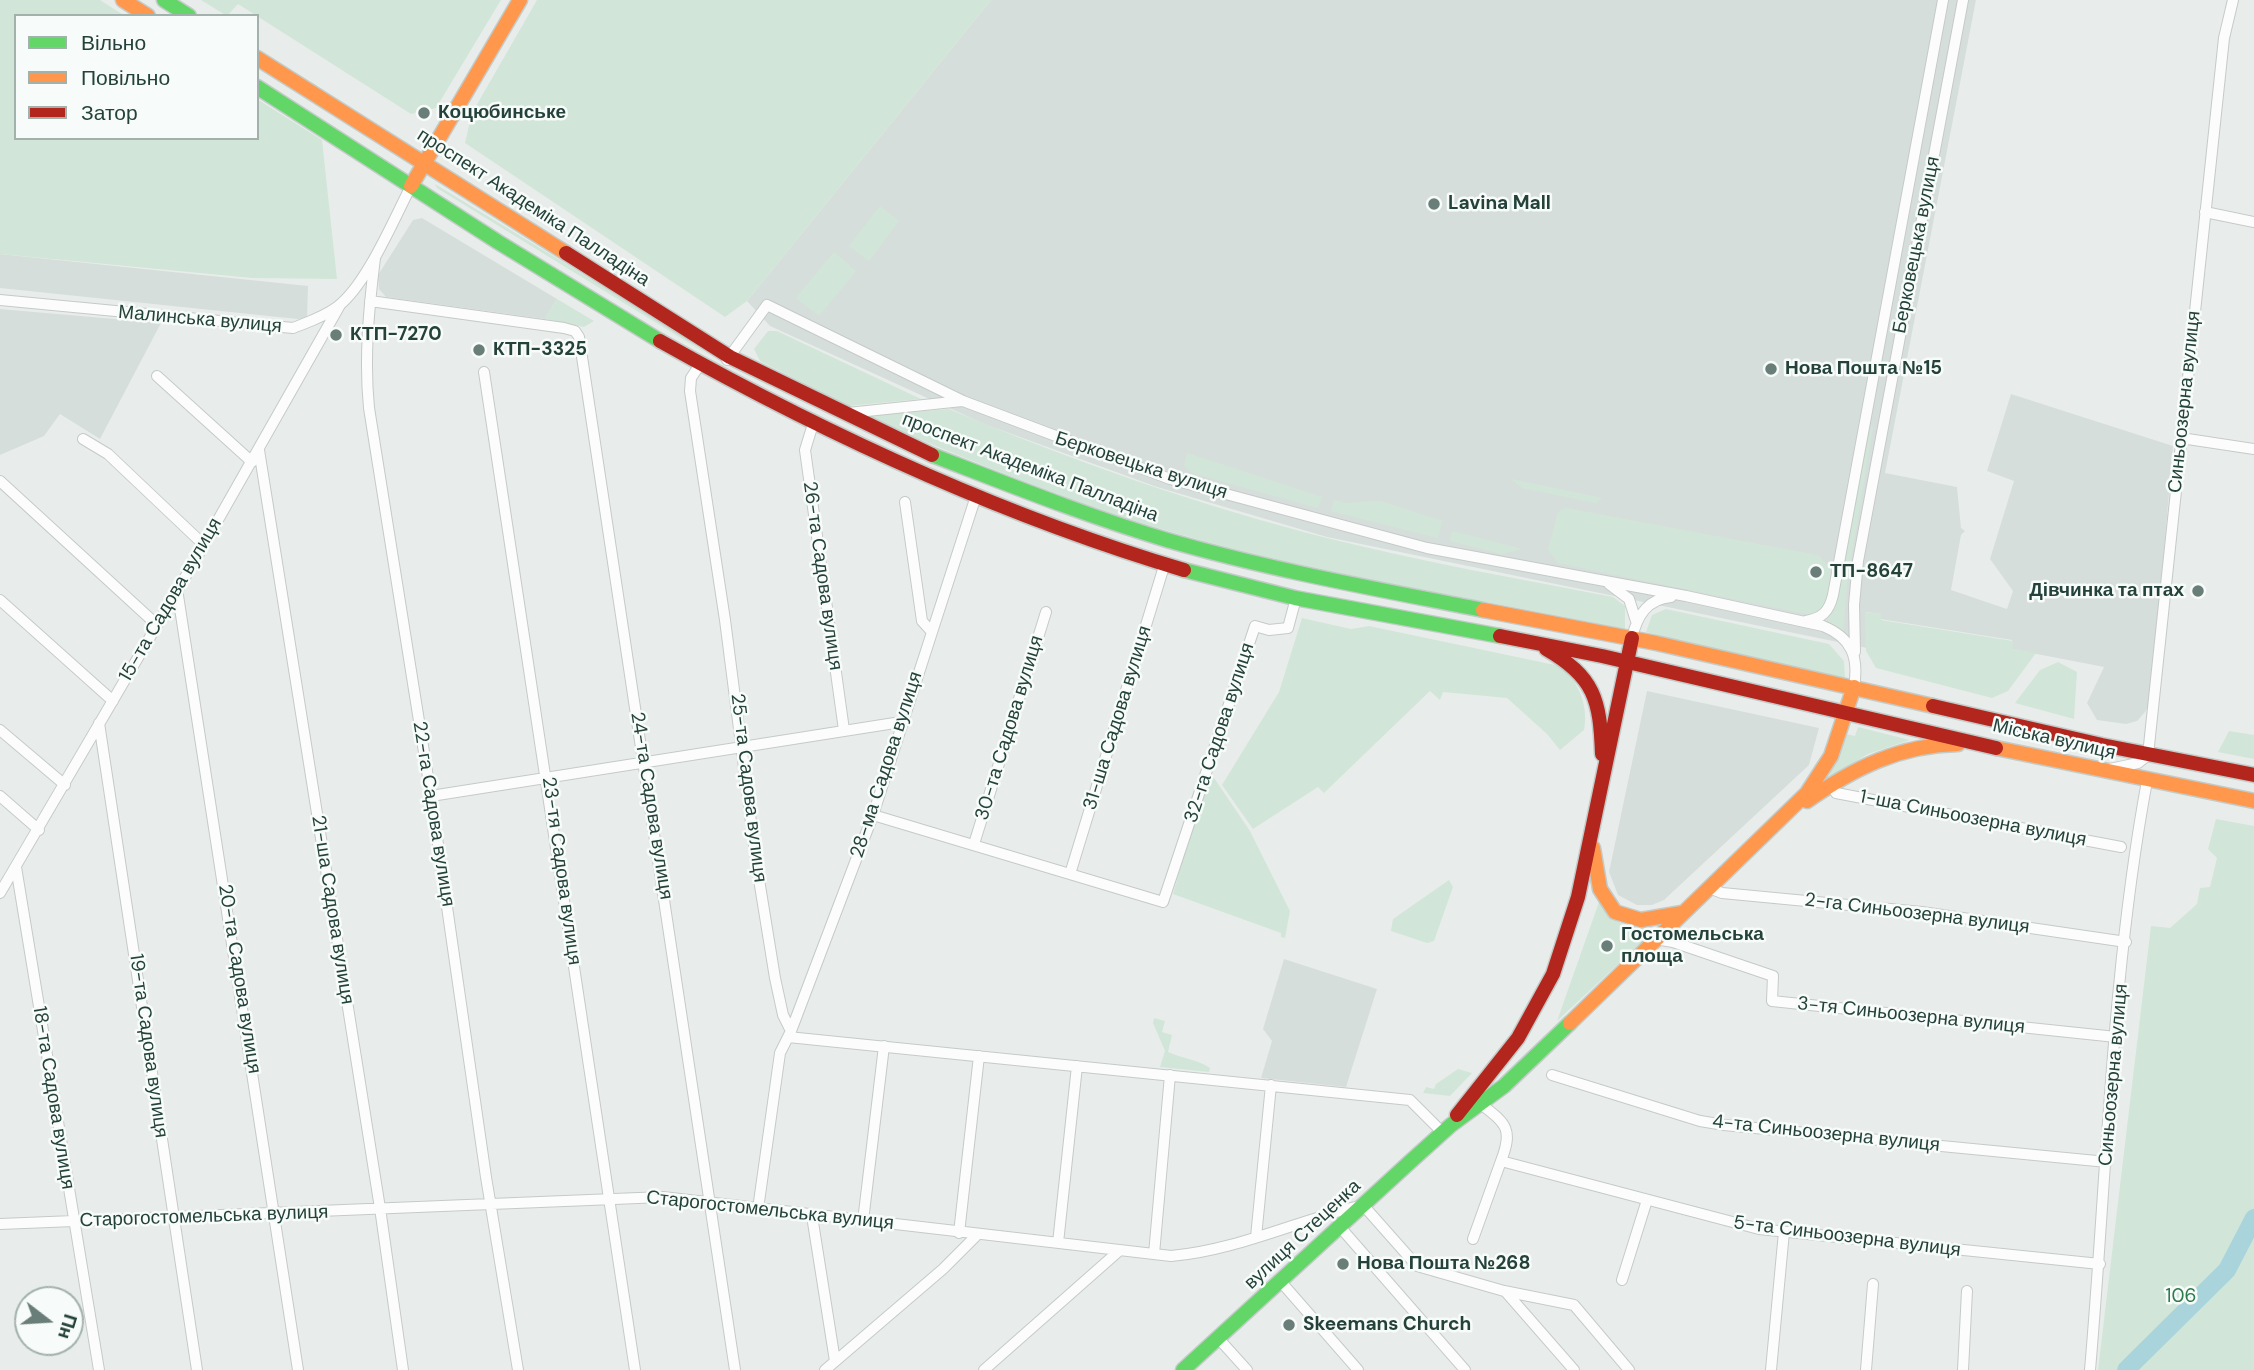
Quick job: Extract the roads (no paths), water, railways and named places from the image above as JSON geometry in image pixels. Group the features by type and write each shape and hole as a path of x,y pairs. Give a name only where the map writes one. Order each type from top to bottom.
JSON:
{"main road":[{"path":"123,0 145,14"},
{"path":"164,0 187,14"},
{"path":"411,186 520,0"},
{"name":"проспект Академіка Палладіна","path":"259,59 424,161 730,357 842,413 987,476 1168,540 1299,574 1632,638"},
{"path":"259,88 614,316 699,366 813,424 976,496 1080,536 1165,563 1296,598 1529,640 1847,713"},
{"path":"1632,638 1854,687 1831,756 1818,780 1683,913 1641,922 1615,914 1605,901 1596,879 1592,833 1632,638"},
{"path":"1529,640 1575,664 1598,699 1602,784"},
{"name":"Міська вулиця","path":"1854,687 2148,755 2254,775"},
{"name":"Міська вулиця","path":"1847,713 2147,781 2254,801"},
{"path":"1790,810 1863,765 1899,750 1943,743 1989,746"},
{"name":"вулиця Стеценка","path":"1445,1130 1511,1048 1553,974 1568,934 1592,833"},
{"name":"вулиця Стеценка","path":"1183,1370 1282,1283 1445,1130 1482,1105 1683,913"}],"street":[{"name":"Берковецька вулиця","path":"1803,622 1817,619 1826,612 1833,595 1943,0"},
{"name":"Берковецька вулиця","path":"1854,687 1855,589 1865,521 1964,0"},
{"name":"Синьоозерна вулиця","path":"2148,755 2224,38 2233,0"},
{"name":"Малинська вулиця","path":"0,300 293,328 340,305 375,258 411,186"},
{"path":"2205,212 2254,222"},
{"name":"22-га Садова вулиця","path":"375,258 366,382 369,408 518,1370"},
{"name":"24-та Садова вулиця","path":"370,301 564,328 575,331 579,337 735,1370"},
{"name":"15-та Садова вулиця","path":"0,893 259,450 340,305"},
{"name":"Берковецька вулиця","path":"730,357 767,305 962,401 1101,455 1197,487 1427,548 1686,596 1803,622 1835,631 1843,637 1856,656"},
{"path":"717,375 730,357"},
{"name":"25-та Садова вулиця","path":"699,366 691,378 690,391 742,745 756,861 775,978 783,1016 790,1034"},
{"name":"23-тя Садова вулиця","path":"484,372 635,1370"},
{"path":"157,376 252,462"},
{"path":"842,413 962,401"},
{"name":"26-та Садова вулиця","path":"813,424 805,450 844,730"},
{"path":"2181,438 2254,449"},
{"path":"83,439 108,454 204,545"},
{"name":"21-ша Садова вулиця","path":"259,450 380,1208 403,1370"},
{"path":"0,481 156,624"},
{"name":"28-ма Садова вулиця","path":"790,1034 873,815 976,496"},
{"path":"905,502 922,621 931,631"},
{"name":"31-ша Садова вулиця","path":"1070,874 1165,563"},
{"name":"Берковецька вулиця","path":"1599,579 1625,594 1632,605 1636,621"},
{"name":"20-та Садова вулиця","path":"177,589 298,1370"},
{"name":"Берковецька вулиця","path":"1636,621 1655,600 1686,596"},
{"name":"32-га Садова вулиця","path":"1070,874 1163,902 1255,626 1269,630 1288,628 1296,598"},
{"path":"0,600 113,701"},
{"name":"30-та Садова вулиця","path":"974,844 1046,612"},
{"path":"1632,638 1636,621"},
{"path":"431,796 547,779 645,760 901,722"},
{"name":"19-та Садова вулиця","path":"99,723 197,1370"},
{"path":"0,730 65,785"},
{"path":"2103,771 2117,765 2138,763 2148,755"},
{"name":"Синьоозерна вулиця","path":"2090,1370 2116,1037 2147,781"},
{"name":"1-ша Синьоозерна вулиця","path":"1831,784 1836,793 2121,847"},
{"path":"0,796 38,830"},
{"path":"873,815 1070,874"},
{"name":"18-та Садова вулиця","path":"16,867 99,1370"},
{"name":"2-га Синьоозерна вулиця","path":"1709,888 1722,893 1922,912 2126,942"},
{"name":"3-тя Синьоозерна вулиця","path":"1655,939 1673,942 1773,976 1772,1001 2116,1037"},
{"path":"758,1209 780,1053 790,1034 1410,1100 1445,1130"},
{"path":"863,1221 884,1046"},
{"path":"959,1233 979,1056"},
{"path":"1058,1243 1077,1066"},
{"path":"1154,1254 1170,1075"},
{"name":"4-та Синьоозерна вулиця","path":"1552,1075 1700,1121 1724,1125 2107,1162"},
{"path":"1256,1237 1271,1085"},
{"path":"1473,1239 1509,1140 1506,1128 1482,1105"},
{"name":"5-та Синьоозерна вулиця","path":"1502,1161 1735,1224 1784,1232 2099,1264"},
{"name":"Старогостомельська вулиця","path":"0,1224 609,1197 663,1197 1154,1254 1205,1253 1297,1222 1363,1205"},
{"path":"1622,1280 1647,1200"},
{"path":"1363,1205 1417,1266 1504,1291 1574,1305 1629,1370"},
{"path":"811,1216 835,1361"},
{"path":"1339,1227 1465,1370"},
{"path":"1771,1370 1784,1232"},
{"path":"825,1370 943,1269 977,1235"},
{"path":"984,1370 1120,1250"},
{"path":"1282,1283 1358,1370"},
{"path":"1866,1370 1874,1284"},
{"path":"1504,1291 1574,1370"},
{"path":"1962,1370 1967,1291"},
{"path":"1219,1339 1247,1370"}],"waterway":[{"path":"2126,1370 2227,1270 2254,1218"}],"place":[{"name":"Коцюбинське","path":"424,113"},
{"name":"Lavina Mall","path":"1434,204"},
{"name":"КТП-7270","path":"336,335"},
{"name":"КТП-3325","path":"479,350"},
{"name":"Нова Пошта №15","path":"1771,369"},
{"name":"ТП-8647","path":"1816,572"},
{"name":"Дівчинка та птах","path":"2198,591"},
{"name":"Гостомельська площа","path":"1607,946"},
{"name":"Нова Пошта №268","path":"1343,1264"},
{"name":"Skeemans Church","path":"1289,1325"}],"park label":[{"name":"106","path":"2181,1297"}]}
